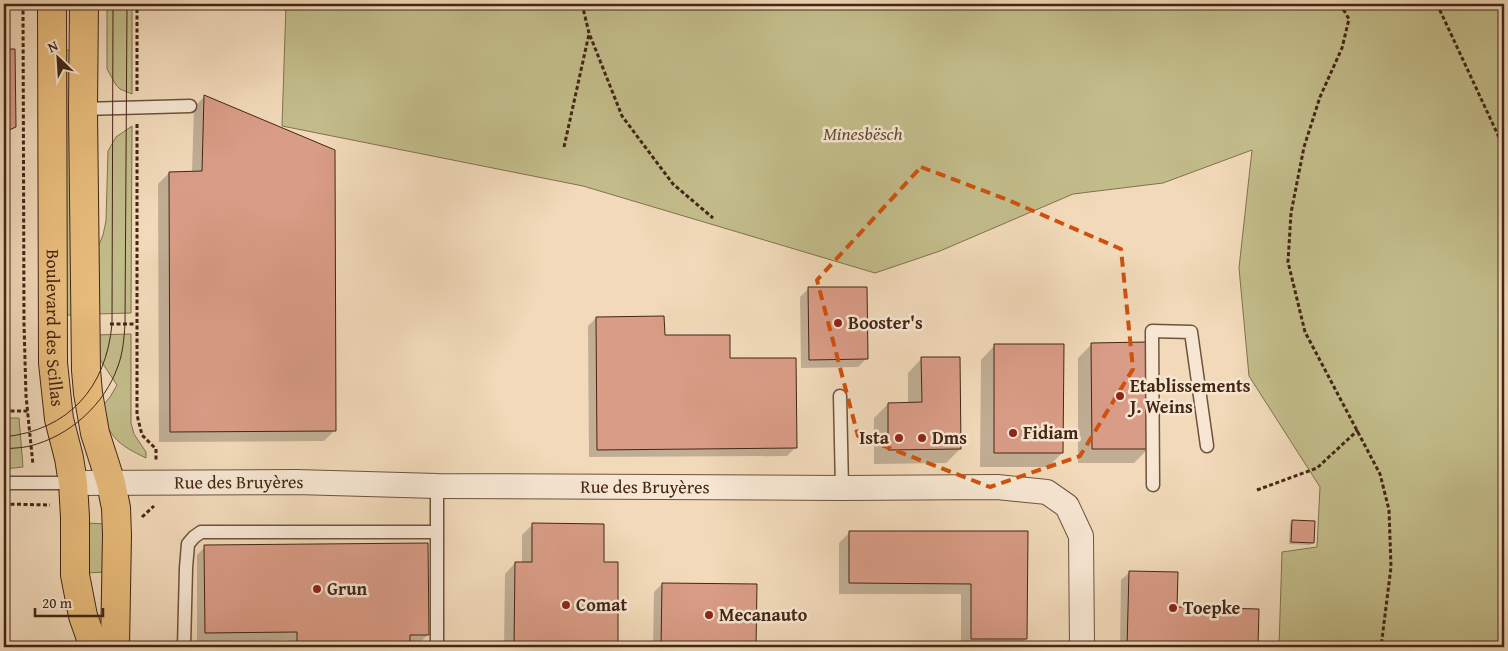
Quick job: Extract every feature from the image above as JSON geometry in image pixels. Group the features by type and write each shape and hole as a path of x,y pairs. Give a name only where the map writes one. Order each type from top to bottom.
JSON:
{"main road":[{"name":"Boulevard des Scillas","path":"52,4 53,363 59,419 74,483 75,575 83,616 94,647"},
{"name":"Boulevard des Scillas","path":"84,4 83,109 86,370 95,433 111,483 116,508 116,647"}],"street":[{"name":"Rue des Bruyères","path":"74,483 296,482 437,486 997,487 1047,492 1067,506 1081,536 1082,647"}],"lane":[{"path":"83,109 190,106"},
{"path":"1153,485 1152,331 1190,332 1207,446"},
{"path":"840,396 842,488"},
{"path":"4,484 74,483"},
{"path":"437,486 437,647"},
{"path":"184,647 188,544 201,532 437,532"}],"path":[{"path":"22,4 24,324 34,505"},
{"path":"137,4 137,415 142,435 156,449 156,459"},
{"path":"582,4 589,33 622,116 673,184 713,218"},
{"path":"1340,4 1349,19 1342,48 1320,97 1304,146 1291,213 1288,262 1305,332 1380,474 1389,510 1391,567 1381,647"},
{"path":"1437,4 1504,148"},
{"path":"564,147 589,33"},
{"path":"4,411 28,411"},
{"path":"1257,490 1317,468 1358,430"},
{"path":"4,504 55,506"}],"highlighted area":[{"path":"921,167 1008,200 1121,249 1133,369 1080,456 990,487 858,436 817,280"}],"green space":[{"path":"107,4 132,4 132,94 120,89 116,85 107,69"},
{"name":"Minesbësch","path":"286,4 1504,4 1504,647 1279,647 1282,552 1317,547 1320,487 1249,376 1239,268 1252,150 1163,183 1073,194 940,251 875,273 583,186 282,126"},
{"path":"67,50 70,51 74,315 65,315 65,52"},
{"path":"132,126 131,313 96,314 97,249 106,221 108,151 116,137"},
{"path":"131,334 131,423 134,434 146,452 146,458 116,439 108,427 101,408 117,385 99,358 96,335"},
{"path":"4,418 19,418 23,467 4,469"},
{"path":"86,523 106,524 106,572 86,573"}],"building":[{"path":"4,49 15,49 16,127 4,132"},
{"path":"204,95 335,150 336,431 170,432 169,172 202,171"},
{"name":"Booster's","path":"808,287 867,287 868,359 809,360"},
{"path":"664,316 665,335 730,335 730,358 796,358 797,448 597,450 596,317"},
{"name":"Etablissements J. Weins","path":"1147,342 1149,449 1092,449 1091,343"},
{"path":"994,344 1064,344 1063,453 994,453"},
{"path":"921,357 960,357 961,449 888,450 888,403 922,402"},
{"path":"1292,520 1315,521 1314,543 1291,542"},
{"name":"Comat","path":"532,523 604,524 604,562 618,562 618,647 514,647 515,562 532,562"},
{"path":"849,531 1028,531 1027,639 971,639 971,584 849,583"},
{"name":"Grun","path":"428,543 429,635 410,635 410,647 297,647 297,632 205,633 204,545"},
{"name":"Toepke","path":"1129,571 1178,572 1177,607 1259,609 1258,647 1127,647"},
{"name":"Mecanauto","path":"662,583 757,584 756,647 661,647"}],"tram line":[{"path":"4,437 27,433 65,415 80,402 92,386 102,368 108,347 112,324 113,4"},
{"path":"4,449 27,447 45,441 59,435 84,417 104,393 120,361 125,324 127,4"}],"place":[{"name":"Booster's","path":"838,323"},
{"name":"Etablissements J. Weins","path":"1120,396"},
{"name":"Fidiam","path":"1013,433"},
{"name":"Ista","path":"899,438"},
{"name":"Dms","path":"922,438"},
{"name":"Grun","path":"317,589"},
{"name":"Comat","path":"566,605"},
{"name":"Toepke","path":"1173,608"},
{"name":"Mecanauto","path":"709,615"}]}
